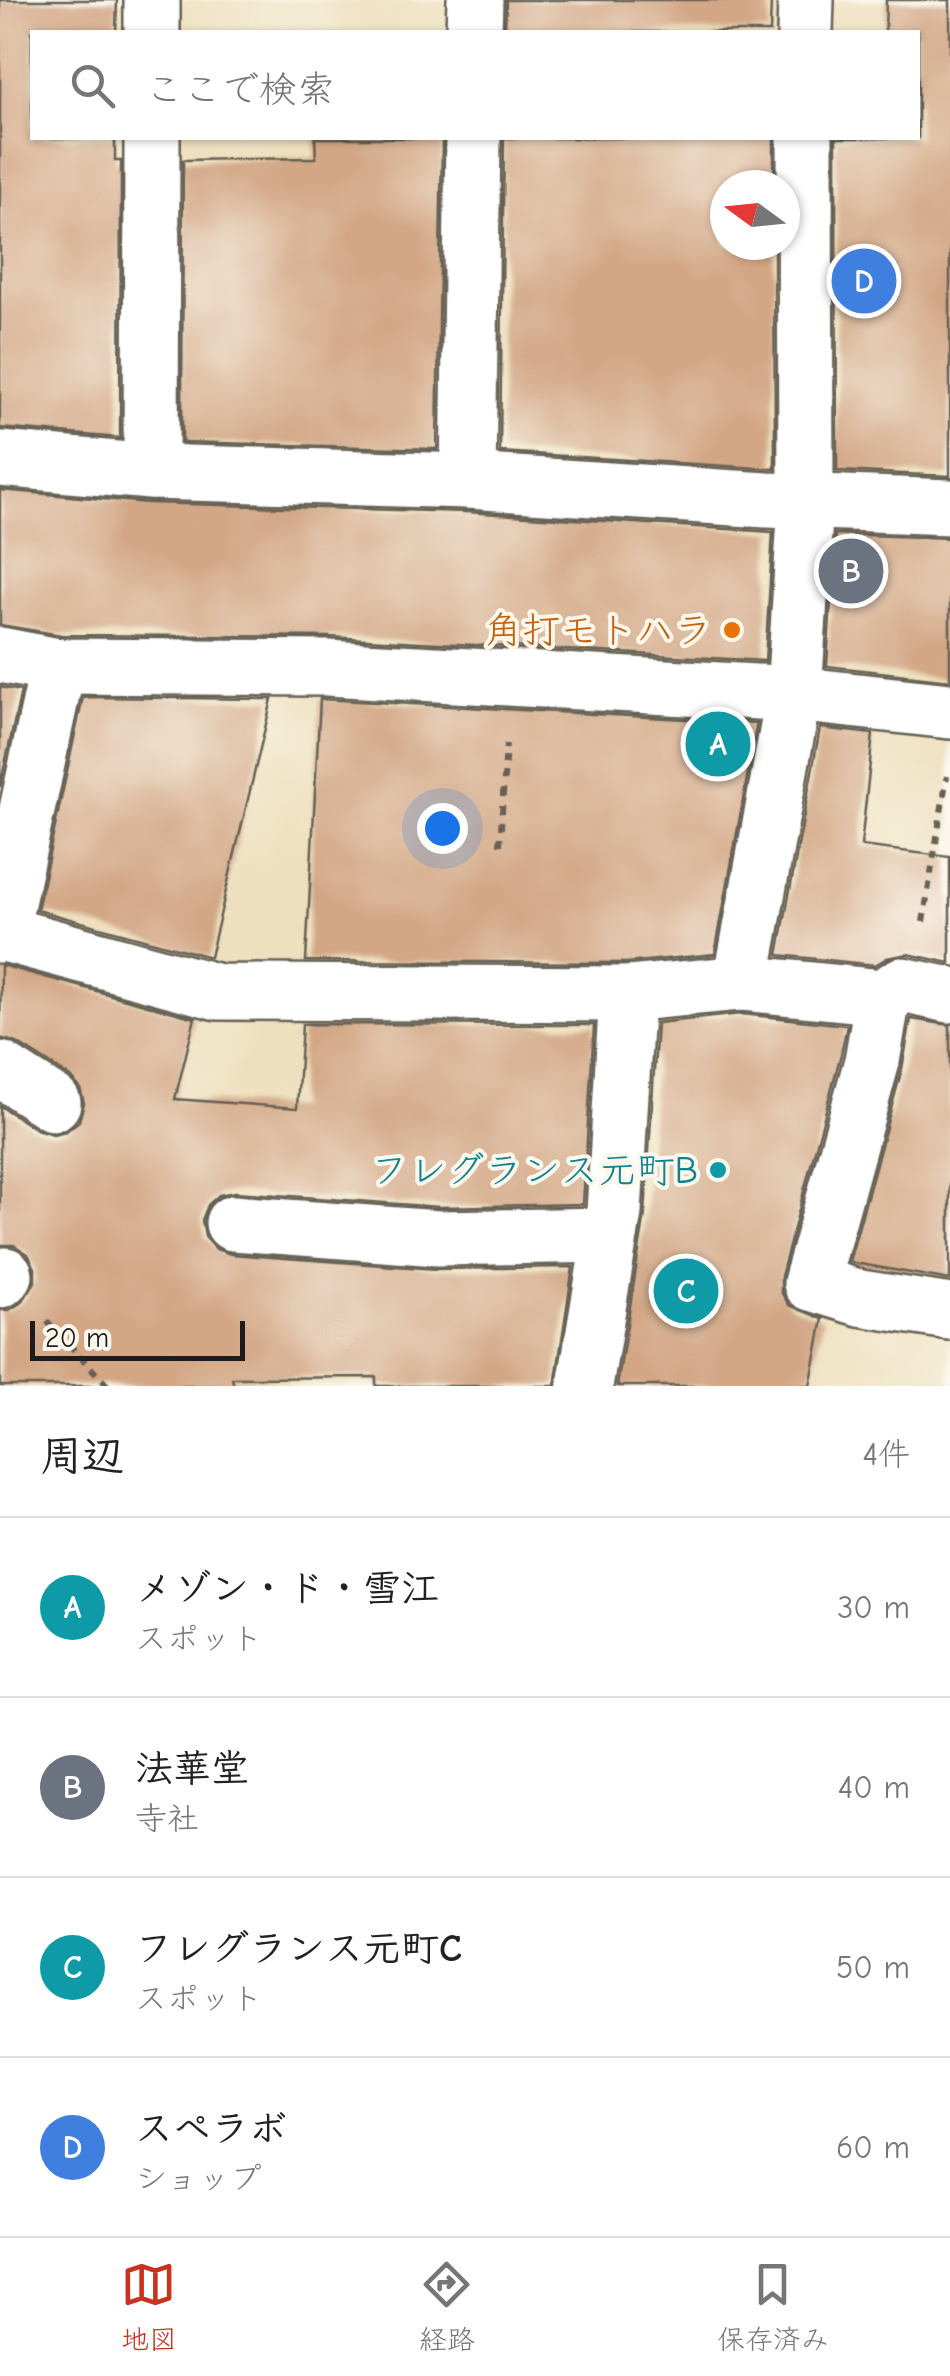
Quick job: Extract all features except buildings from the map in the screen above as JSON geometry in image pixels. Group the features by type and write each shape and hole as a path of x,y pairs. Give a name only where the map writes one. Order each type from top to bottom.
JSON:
{"street":[{"path":"152,0 152,30"},
{"path":"474,30 475,0"},
{"path":"805,30 806,0"},
{"path":"151,472 152,140"},
{"path":"468,482 473,140"},
{"path":"741,984 794,694 806,502 805,140"},
{"path":"0,459 151,472 468,482 950,507"},
{"path":"0,655 58,666 326,668 794,694 950,711"},
{"path":"58,666 1,934 218,992 627,994 741,984 915,993 872,1061 811,1283 860,1298 950,1312"},
{"path":"585,1386 610,1235 627,994"},
{"path":"0,1069 53,1103"},
{"path":"234,1223 438,1238 610,1235"}],"path":[{"path":"500,846 509,678"},
{"path":"915,993 947,774"},
{"path":"2,1278 108,1386"}],"place":[{"name":"スペラボ","path":"864,281"},
{"name":"法華堂","path":"851,571"},
{"name":"角打モトハラ","path":"732,630"},
{"name":"メゾン・ド・雪江","path":"718,744"},
{"name":"フレグランス元町B","path":"718,1170"},
{"name":"フレグランス元町C","path":"686,1291"}]}
